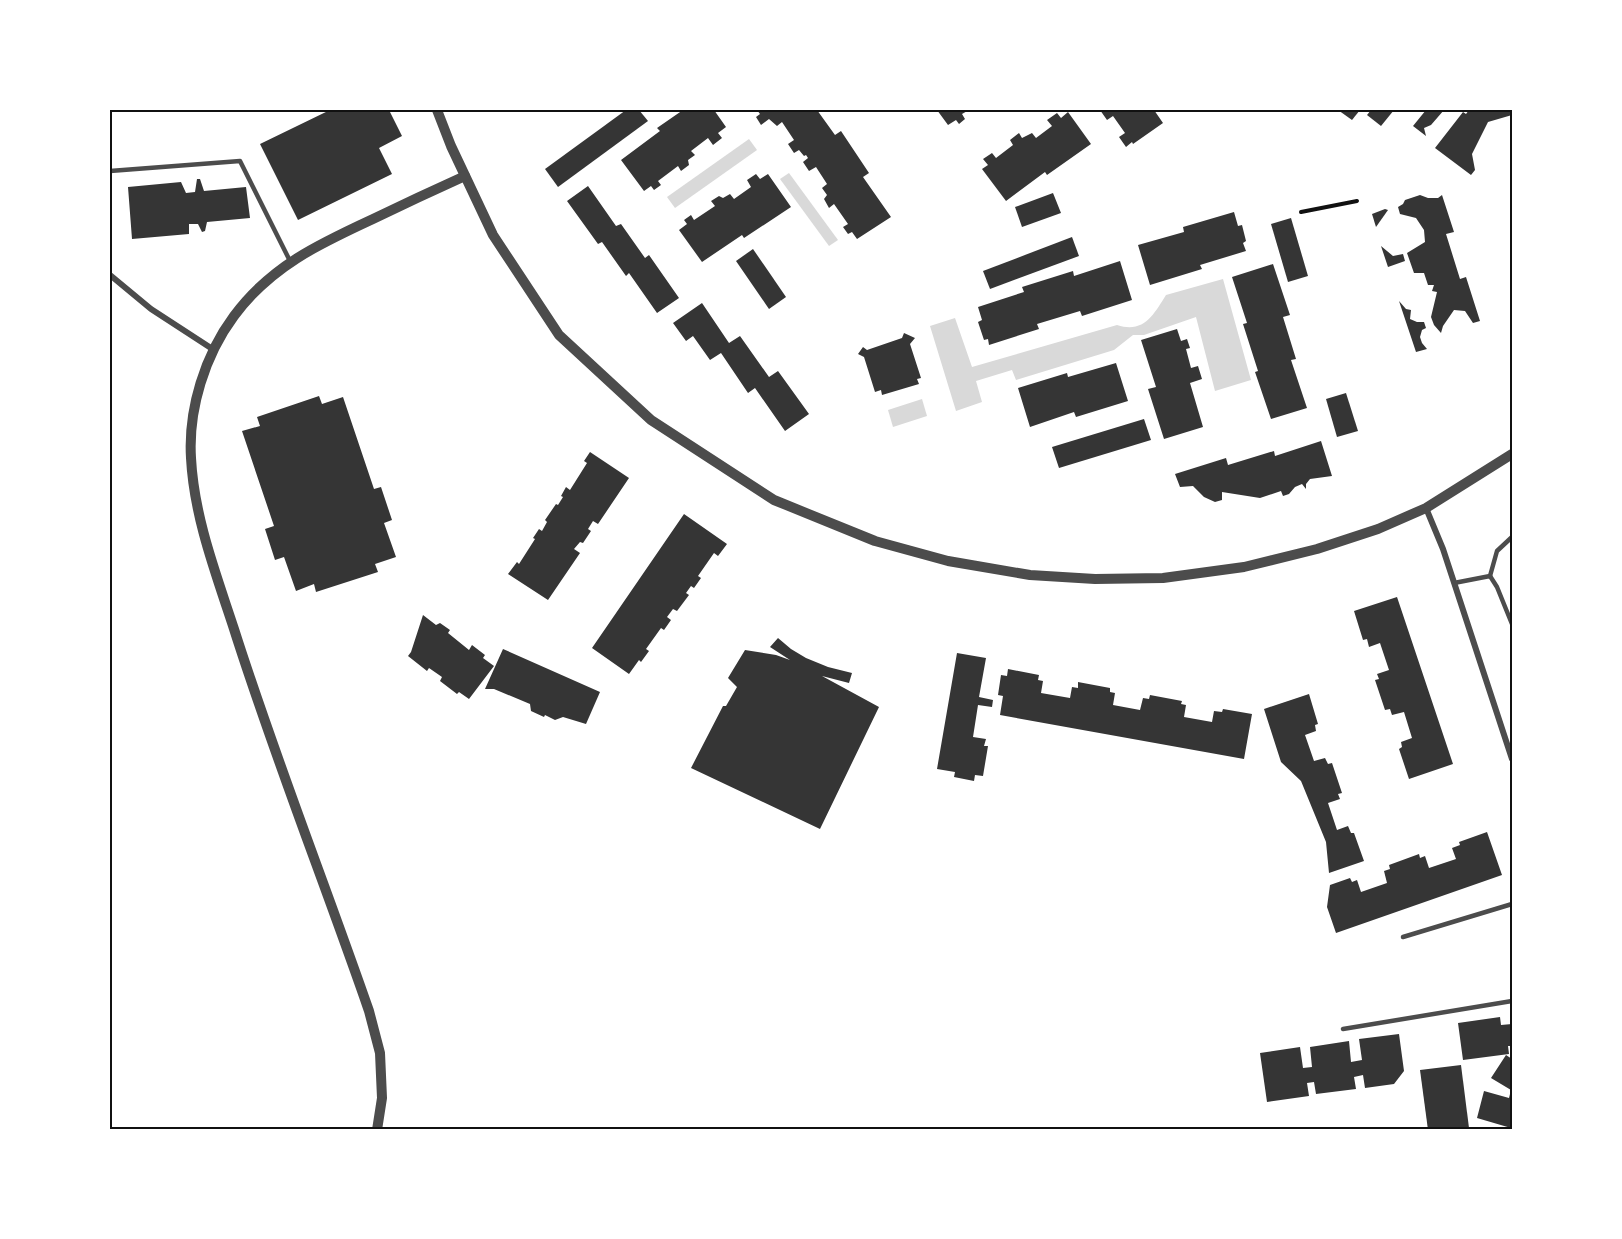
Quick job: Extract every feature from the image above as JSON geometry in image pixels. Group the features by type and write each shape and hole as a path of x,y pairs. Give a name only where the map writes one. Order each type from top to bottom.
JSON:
{"street":[{"path":"437,110 493,235 559,335 651,420 774,500 875,541 948,561 1030,575 1095,579 1163,578 1244,567 1317,549 1378,529 1426,508 1512,454"},
{"path":"377,1130 382,1098 380,1053 369,1011 246,667 198,508 191,459 192,425 198,392 214,350 234,316 271,277 312,247 465,176"},
{"path":"110,274 151,309 214,350"},
{"path":"1426,508 1443,549 1512,759"}],"lane":[{"path":"110,171 240,161 290,262"},
{"path":"1512,537 1497,551 1490,576 1512,624"},
{"path":"1454,583 1490,576"},
{"path":"1403,937 1512,904"},
{"path":"1343,1029 1512,1001"}],"path":[{"path":"1301,212 1357,201"}],"shaded area":[{"path":"749,139 757,150 675,208 667,197"},
{"path":"789,173 838,240 829,246 780,179"},
{"path":"1223,279 1251,380 1215,391 1196,317 1144,335 1133,335 1114,350 1016,380 1012,370 976,381 982,402 956,411 930,326 955,318 972,367 1117,325 1134,327 1152,315 1166,295"},
{"path":"922,399 927,416 893,427 888,410"}],"building":[{"path":"330,110 389,110 402,136 379,148 392,174 298,220 260,144"},
{"path":"626,110 639,110 648,121 558,187 545,169"},
{"path":"683,110 714,110 726,127 718,133 722,138 713,145 708,138 691,151 695,155 688,160 689,165 681,171 678,166 658,181 661,185 654,190 651,186 644,191 621,160 660,131 657,128"},
{"path":"757,110 817,110 835,135 841,131 869,173 863,177 891,217 857,239 852,232 848,234 843,227 848,224 834,204 829,208 824,199 827,195 822,188 827,184 816,167 809,171 803,162 808,158 806,155 804,156 799,150 794,153 788,144 794,140 782,122 777,126 769,119 761,125 756,117 760,114"},
{"path":"937,110 969,110 962,114 965,119 959,124 956,120 948,125"},
{"path":"1100,110 1154,110 1163,123 1126,147 1119,137 1125,133 1113,116 1107,120"},
{"path":"1338,110 1360,110 1352,120"},
{"path":"1371,110 1394,110 1381,126 1367,115"},
{"path":"1426,110 1444,110 1431,125 1424,128 1426,136 1413,126"},
{"path":"1469,110 1512,110 1512,115 1488,122 1472,154 1475,170 1471,175 1435,148 1463,112 1466,114"},
{"path":"1068,112 1091,144 1047,175 1045,172 1006,201 982,169 988,165 983,159 992,153 996,158 1013,145 1010,140 1019,133 1022,138 1032,133 1036,138 1052,126 1047,120 1057,113 1061,118"},
{"path":"756,174 760,179 768,174 791,207 744,238 742,235 702,262 679,230 687,224 684,220 691,215 694,220 715,206 711,201 719,196 723,198 730,194 734,199 751,187 747,180"},
{"path":"197,179 200,179 204,191 246,187 250,218 207,222 205,231 202,232 198,224 189,224 189,234 132,239 128,187 181,182 186,193 195,192"},
{"path":"588,186 616,226 621,224 645,258 649,255 679,298 657,313 629,273 626,276 602,242 598,244 567,201"},
{"path":"1053,193 1061,213 1022,227 1015,207"},
{"path":"1420,195 1438,198 1442,195 1454,232 1446,234 1460,279 1466,277 1480,321 1473,323 1465,311 1454,310 1441,333 1431,317 1437,292 1432,291 1434,285 1428,285 1424,273 1414,273 1407,253 1425,242 1424,230 1416,218 1400,214 1398,207 1405,200"},
{"path":"1388,210 1376,227 1372,214"},
{"path":"1234,212 1238,226 1242,225 1246,251 1200,265 1202,269 1150,285 1138,245 1184,232 1183,227"},
{"path":"1291,218 1308,276 1288,282 1271,224"},
{"path":"1072,237 1079,256 990,289 983,271"},
{"path":"1381,246 1393,256 1403,254 1405,261 1388,267"},
{"path":"753,249 786,297 769,309 736,261"},
{"path":"1120,261 1132,300 1082,316 1080,311 1037,324 1039,329 989,345 988,339 984,340 978,322 982,320 978,307 1024,292 1022,287 1073,271 1074,276"},
{"path":"1273,264 1290,315 1283,317 1296,359 1291,360 1307,408 1271,419 1255,372 1258,371 1243,324 1247,323 1232,277"},
{"path":"1399,301 1406,309 1411,310 1410,319 1424,322 1426,328 1422,330 1420,337 1427,349 1416,352"},
{"path":"702,303 729,343 740,336 769,377 778,371 809,414 785,431 755,388 748,393 721,353 710,360 693,336 686,341 673,323"},
{"path":"1177,329 1181,341 1187,339 1190,348 1186,349 1191,368 1198,366 1202,379 1190,383 1203,427 1164,439 1148,389 1156,387 1141,340"},
{"path":"904,333 915,338 910,344 921,378 917,379 919,384 882,395 881,390 875,392 864,357 858,354 863,347 867,350 902,338"},
{"path":"1116,363 1128,401 1076,417 1074,412 1030,427 1018,388 1067,373 1068,377"},
{"path":"1346,393 1358,431 1337,437 1326,399"},
{"path":"319,396 322,404 343,397 374,489 381,487 392,520 384,523 396,557 375,564 378,572 316,592 314,584 296,591 284,557 275,560 265,529 274,526 242,431 260,426 257,417"},
{"path":"1144,419 1151,440 1059,468 1052,447"},
{"path":"1321,441 1332,476 1310,479 1306,484 1306,489 1302,484 1283,496 1281,491 1260,498 1222,492 1222,500 1215,502 1204,497 1193,486 1180,487 1175,474 1226,458 1228,465 1274,451 1275,456"},
{"path":"590,452 629,478 598,524 593,521 588,529 591,531 583,543 580,542 574,549 580,553 548,600 508,574 517,562 519,564 539,529 542,531 547,522 545,520 556,504 558,505 566,487 570,490 587,463 584,461"},
{"path":"684,514 727,544 718,556 714,553 698,576 701,578 694,588 691,586 686,593 689,595 677,611 673,609 667,617 671,620 664,630 661,628 646,649 649,651 629,674 592,648"},
{"path":"1397,597 1453,764 1409,779 1399,749 1402,747 1401,742 1412,738 1404,712 1392,715 1390,709 1385,710 1375,680 1379,679 1377,674 1389,670 1380,643 1369,647 1367,639 1363,640 1354,611"},
{"path":"423,615 436,625 440,623 450,630 448,633 469,650 472,645 485,655 483,658 494,666 469,699 459,692 457,694 440,681 442,677 429,668 427,671 408,656"},
{"path":"778,638 806,658 852,673 849,683 822,676 879,707 820,829 691,768 723,706 726,706 737,687 728,678 745,650 776,655 790,660 770,647"},
{"path":"503,649 600,692 586,724 563,717 555,720 545,715 544,717 531,711 530,704 494,689 485,689"},
{"path":"957,653 986,658 979,697 993,700 992,707 978,705 973,737 986,739 984,746 988,746 983,776 975,775 974,781 954,777 955,772 937,769"},
{"path":"1008,669 1039,675 1038,680 1043,681 1041,693 1070,698 1072,687 1078,688 1078,682 1110,688 1110,692 1115,693 1113,705 1140,710 1143,698 1149,699 1150,695 1182,701 1181,704 1186,705 1184,717 1212,722 1214,711 1222,712 1223,709 1252,714 1244,759 1000,715 1003,696 998,695 1001,675 1007,676"},
{"path":"1309,694 1318,724 1315,725 1316,731 1305,735 1314,761 1325,758 1328,764 1332,763 1342,793 1338,794 1340,799 1328,803 1337,830 1348,826 1351,833 1354,833 1364,861 1329,873 1326,842 1301,781 1281,762 1264,709"},
{"path":"1487,832 1502,875 1336,933 1327,907 1330,885 1350,878 1352,882 1357,880 1361,892 1387,883 1384,871 1390,869 1389,865 1419,854 1420,858 1425,856 1429,868 1456,859 1452,848 1460,845 1459,842"},
{"path":"1500,1017 1501,1025 1512,1024 1512,1046 1508,1046 1509,1054 1463,1060 1458,1023"},
{"path":"1399,1034 1404,1071 1394,1084 1365,1088 1363,1075 1354,1077 1356,1089 1316,1094 1314,1082 1307,1083 1309,1096 1267,1102 1260,1053 1300,1047 1303,1068 1312,1067 1310,1047 1349,1041 1351,1062 1362,1060 1359,1039"},
{"path":"1506,1055 1512,1059 1511,1128 1477,1118 1484,1091 1509,1098 1511,1090 1491,1078"},
{"path":"1461,1065 1469,1128 1428,1130 1420,1070"}]}
